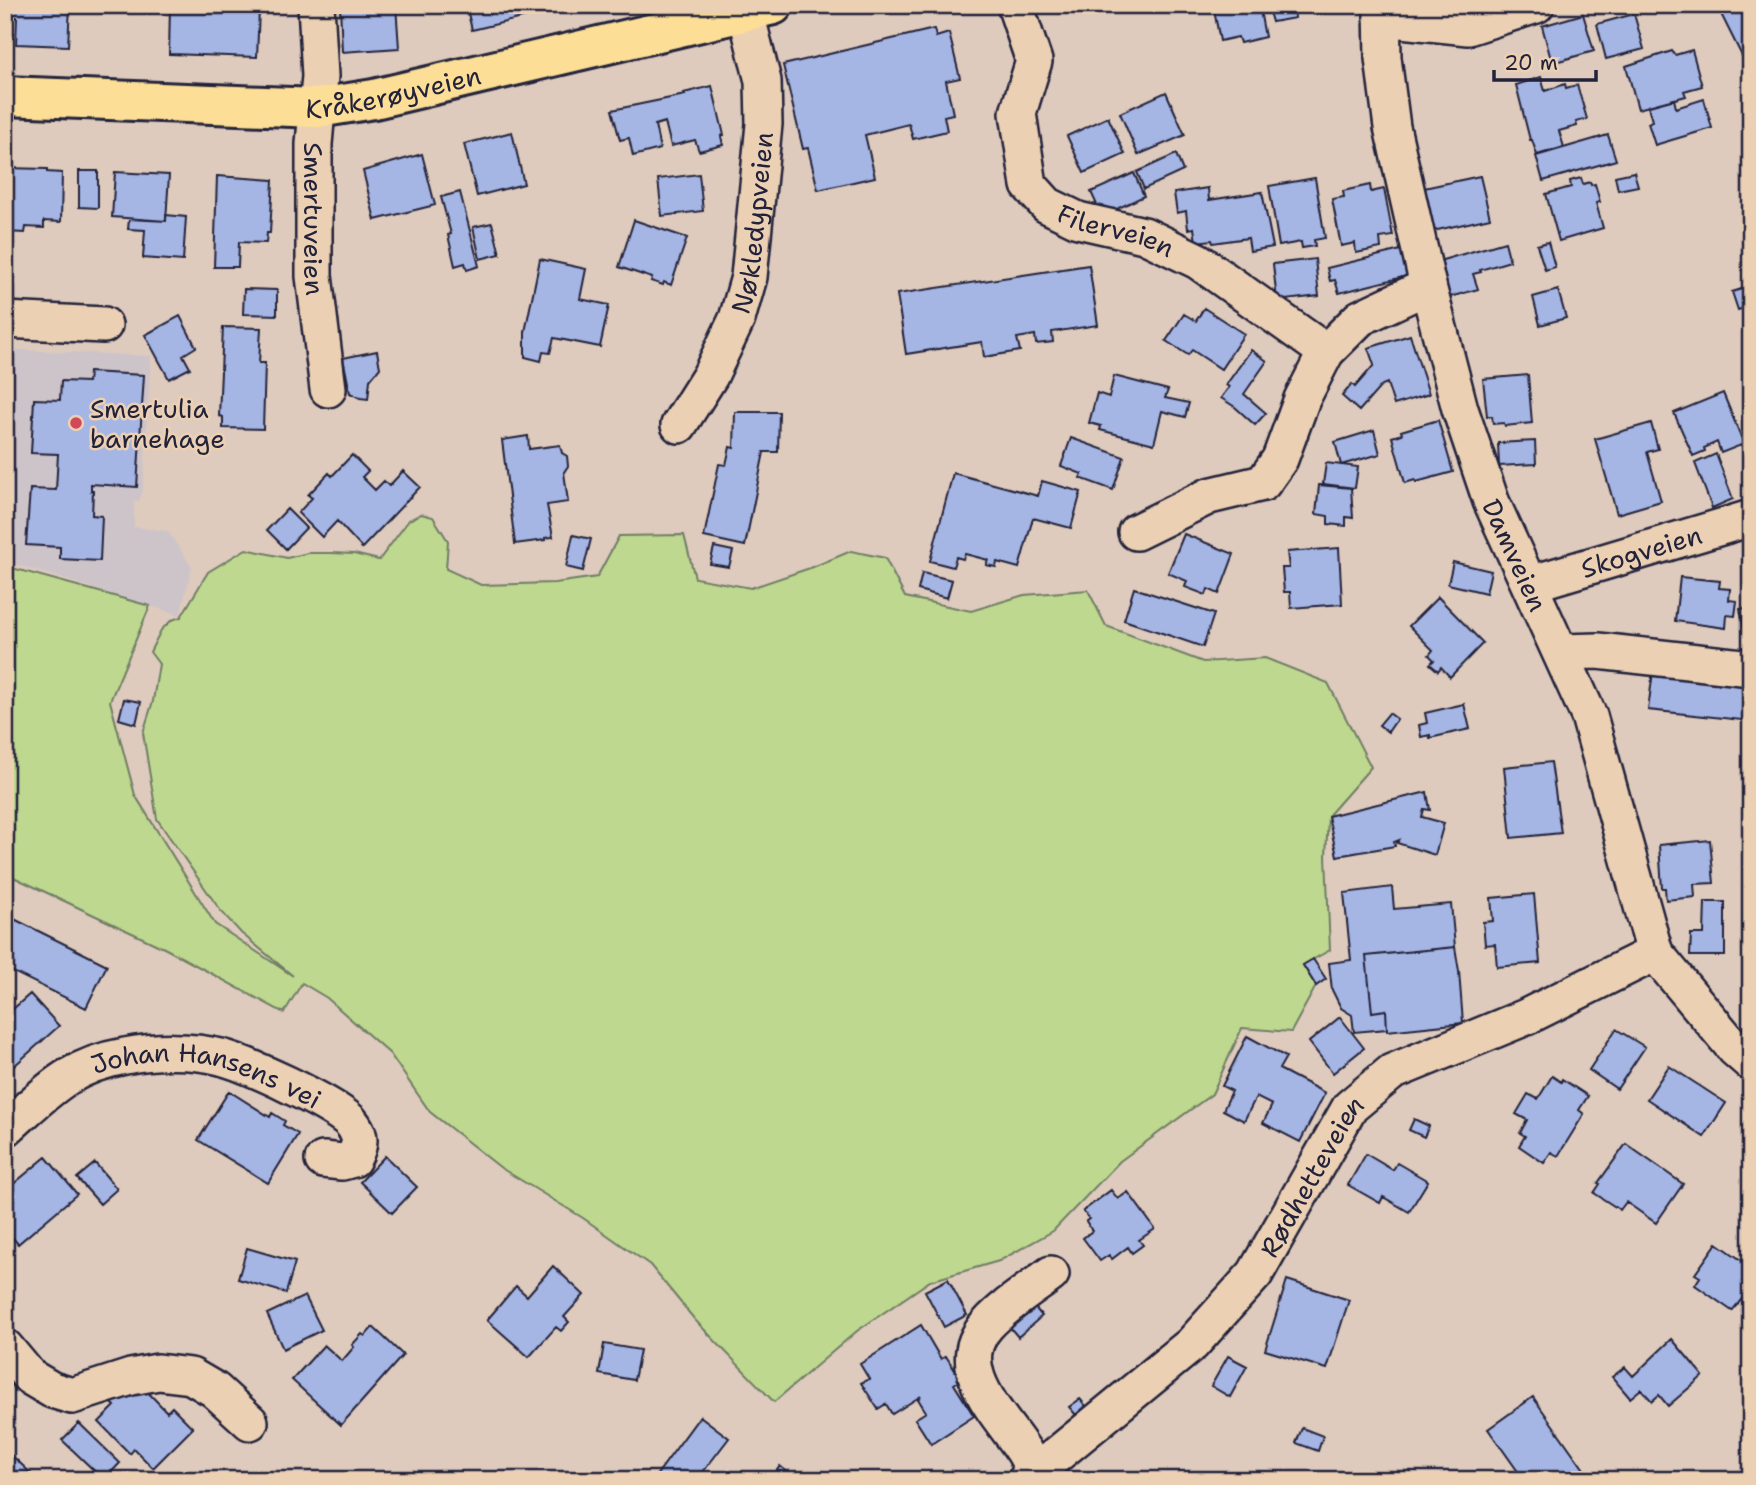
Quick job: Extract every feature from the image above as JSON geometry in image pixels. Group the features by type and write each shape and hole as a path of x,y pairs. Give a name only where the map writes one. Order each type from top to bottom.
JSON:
{"main road":[{"name":"Kråkerøyveien","path":"5,96 318,108 374,99 754,7"}],"street":[{"name":"Smertuveien","path":"316,5 320,76 314,145 314,276 328,389"},
{"name":"Filerveien","path":"1015,5 1034,61 1018,113 1029,185 1047,205 1078,220 1144,235 1198,261 1326,352"},
{"path":"1382,11 1468,27 1536,5"},
{"name":"Nøkledypveien","path":"679,425 710,376 732,330 749,277 764,124 763,80 754,7"},
{"name":"Damveien","path":"1382,11 1383,58 1392,127 1428,286 1460,409 1491,501 1589,716 1655,953 1735,1049 1751,1063"},
{"path":"1136,532 1209,496 1262,483 1280,459 1302,399 1326,352 1360,318 1428,286"},
{"path":"5,320 104,325"},
{"name":"Skogveien","path":"1530,584 1751,518"},
{"path":"1561,652 1598,651 1751,668"},
{"name":"Rødhetteveien","path":"1030,1477 1192,1344 1255,1275 1350,1107 1392,1072 1526,1017 1655,953"},
{"name":"Johan Hansens vei","path":"5,1129 74,1071 127,1055 204,1054 240,1063 325,1104 351,1121 359,1136 358,1149 353,1159 342,1162 323,1160"},
{"path":"1030,1477 1024,1451 987,1401 977,1382 974,1359 977,1342 986,1326 1051,1274"},
{"path":"5,1347 30,1377 52,1390 72,1395 131,1377 158,1372 191,1376 215,1390 250,1422"}],"shaded area":[{"name":"Smertulia barnehage","path":"5,349 151,356 143,490 139,501 134,502 134,527 168,531 192,567 180,615 5,561"}],"green space":[{"path":"421,514 433,517 448,541 446,569 481,585 555,583 597,577 619,536 684,535 695,578 751,588 851,551 885,558 905,597 971,611 1024,595 1088,590 1106,626 1203,662 1265,658 1328,683 1371,767 1328,816 1326,856 1330,950 1303,965 1316,986 1291,1032 1242,1028 1212,1094 1120,1161 1053,1231 999,1261 930,1281 857,1331 774,1402 695,1320 650,1265 583,1218 501,1168 430,1112 390,1054 327,998 302,983 284,1013 166,949 5,873 5,566 150,606 110,701 135,795 215,924 293,976 241,933 220,910 157,819 143,733 153,701 159,664 150,652 161,630 172,620 181,617 208,572 246,549 287,558 308,553 331,553 354,554 379,560 409,520"}],"building":[{"path":"11,5 70,5 68,46 16,44 17,17 10,17"},
{"path":"340,5 396,5 399,48 342,52"},
{"path":"466,5 523,5 526,17 472,30"},
{"path":"1213,5 1259,5 1265,37 1240,43 1238,37 1220,41"},
{"path":"1267,5 1327,5 1294,11 1295,18 1272,22"},
{"path":"1737,5 1748,5 1751,10 1750,72 1721,14"},
{"path":"170,6 259,9 257,57 169,54"},
{"path":"1583,14 1594,51 1552,63 1542,26"},
{"path":"1634,14 1644,49 1606,59 1597,24"},
{"path":"934,29 936,37 949,33 960,78 946,81 953,114 944,116 947,131 913,139 909,124 865,135 875,177 818,190 808,148 803,149 783,65"},
{"path":"1692,50 1702,86 1684,91 1686,96 1638,109 1626,66 1672,51 1675,55"},
{"path":"1541,77 1545,91 1565,84 1566,88 1577,85 1587,119 1576,122 1577,126 1559,131 1564,147 1537,155 1530,140 1516,85"},
{"path":"712,86 724,135 721,136 723,145 699,151 695,140 671,146 665,122 655,125 660,149 633,156 629,138 620,140 612,110 685,95 684,93"},
{"path":"1166,92 1185,135 1138,155 1120,113"},
{"path":"1674,99 1676,108 1704,99 1712,128 1655,145 1648,123 1652,121 1648,106"},
{"path":"1108,117 1125,154 1084,173 1067,136"},
{"path":"512,132 524,184 477,196 464,144"},
{"path":"1608,135 1616,160 1543,181 1536,156"},
{"path":"422,154 435,205 375,220 363,171"},
{"path":"1176,154 1183,171 1144,189 1137,172"},
{"path":"5,168 47,169 47,172 62,173 61,222 44,221 44,228 26,227 25,233 5,232"},
{"path":"79,171 98,171 98,208 79,207"},
{"path":"115,172 169,175 166,221 112,217"},
{"path":"1634,172 1638,186 1618,190 1615,176"},
{"path":"1134,173 1144,196 1102,216 1091,192"},
{"path":"699,174 703,211 662,216 658,179"},
{"path":"217,176 273,180 270,233 267,233 266,243 239,242 238,267 214,267"},
{"path":"1480,176 1490,218 1433,231 1424,188"},
{"path":"1315,178 1325,238 1314,240 1315,246 1302,248 1301,242 1279,246 1269,186"},
{"path":"1581,178 1583,184 1595,184 1600,202 1596,203 1603,228 1559,241 1546,194 1571,187 1570,181"},
{"path":"1370,185 1371,192 1384,189 1393,236 1380,238 1381,248 1356,253 1355,243 1341,246 1332,199 1344,197 1343,191"},
{"path":"1208,188 1209,200 1262,192 1273,247 1250,251 1248,238 1213,243 1212,240 1196,242 1194,228 1188,229 1186,211 1177,213 1174,193"},
{"path":"460,192 479,266 467,270 465,263 455,266 448,235 451,234 441,197"},
{"path":"166,215 186,217 183,261 143,258 145,230 128,229 129,219 166,221"},
{"path":"634,220 687,238 671,285 651,281 652,278 619,267"},
{"path":"492,223 500,254 480,259 473,227"},
{"path":"1505,242 1510,261 1473,274 1478,289 1450,297 1439,261"},
{"path":"1548,242 1555,267 1545,270 1537,245"},
{"path":"1405,249 1411,275 1339,293 1335,280 1330,281 1327,268"},
{"path":"540,259 586,269 580,299 609,305 600,347 554,338 550,353 543,352 541,361 525,357 525,332"},
{"path":"1315,259 1319,296 1277,301 1273,264"},
{"path":"1089,265 1098,325 1052,332 1053,342 1036,344 1035,335 1017,338 1020,351 984,357 982,342 906,354 897,294"},
{"path":"1745,288 1751,306 1738,310 1732,292"},
{"path":"244,289 277,290 277,315 243,314"},
{"path":"1558,290 1566,318 1540,325 1533,297"},
{"path":"1204,308 1244,334 1221,369 1192,350 1188,355 1166,341 1184,314 1196,321"},
{"path":"180,316 196,347 183,355 190,368 169,379 145,335"},
{"path":"223,327 261,328 259,363 265,363 263,429 223,428 223,417 219,416"},
{"path":"1410,335 1429,394 1394,405 1387,383 1382,385 1359,411 1342,396 1352,384 1355,387 1374,365 1368,348"},
{"path":"1251,350 1267,361 1244,394 1266,413 1255,425 1221,398 1229,387 1226,385"},
{"path":"377,351 380,368 370,380 368,399 360,398 350,393 343,358"},
{"path":"89,372 144,375 137,487 91,484 92,515 102,516 100,561 60,559 60,547 26,545 30,489 56,490 58,454 31,453 34,399 60,400 61,381 88,382"},
{"path":"1528,375 1532,423 1505,426 1504,423 1493,424 1492,416 1487,416 1483,379"},
{"path":"1114,376 1168,390 1165,398 1189,403 1185,417 1162,411 1154,444 1100,430 1101,426 1089,423 1097,393 1109,397"},
{"path":"1723,393 1744,444 1721,453 1717,442 1693,456 1674,413"},
{"path":"735,412 779,412 778,452 764,452 745,546 704,537 719,464 726,465 730,447 734,448"},
{"path":"1438,420 1453,472 1405,483 1392,437 1402,434 1401,431"},
{"path":"1651,423 1658,449 1647,452 1661,501 1617,514 1595,439"},
{"path":"1374,430 1380,454 1341,465 1335,442"},
{"path":"528,436 529,449 560,445 562,453 567,456 568,466 564,472 568,502 547,505 553,537 515,544 502,440"},
{"path":"1071,438 1124,457 1113,490 1080,478 1082,474 1061,466"},
{"path":"1535,441 1536,464 1499,466 1498,443"},
{"path":"1716,454 1733,499 1712,508 1695,463"},
{"path":"352,455 368,471 362,477 375,490 384,481 389,486 403,471 420,487 362,548 337,521 322,537 298,513 312,498 308,495 329,473 332,476"},
{"path":"1326,463 1358,467 1355,488 1323,484"},
{"path":"953,473 1038,496 1042,481 1081,492 1071,528 1033,518 1019,568 997,562 996,567 986,565 988,560 965,554 963,559 956,557 953,567 930,561"},
{"path":"1319,485 1351,488 1353,518 1346,517 1346,526 1328,524 1328,516 1316,514"},
{"path":"287,509 306,528 286,549 267,530"},
{"path":"1184,534 1234,554 1219,594 1208,589 1206,595 1185,587 1187,581 1168,573"},
{"path":"573,535 591,539 583,571 566,567"},
{"path":"714,547 733,551 729,567 710,564"},
{"path":"1339,548 1342,604 1291,608 1290,592 1284,592 1282,568 1289,568 1287,552"},
{"path":"1453,562 1491,571 1486,593 1448,584"},
{"path":"922,573 952,580 947,598 918,590"},
{"path":"1680,577 1720,581 1719,588 1730,589 1729,600 1737,601 1735,616 1727,615 1726,628 1675,621"},
{"path":"1134,588 1214,614 1203,647 1124,620"},
{"path":"1438,597 1483,643 1450,677 1441,667 1438,671 1430,664 1434,660 1429,655 1433,650 1409,626"},
{"path":"1751,607 1751,652 1749,653 1740,609"},
{"path":"1654,663 1751,680 1751,721 1648,710"},
{"path":"124,699 141,702 136,724 119,719"},
{"path":"1464,704 1470,729 1430,738 1430,735 1421,737 1419,725 1427,723 1425,713"},
{"path":"1389,713 1397,719 1388,732 1379,725"},
{"path":"1551,762 1561,833 1511,838 1504,767"},
{"path":"1427,792 1430,810 1424,809 1422,817 1444,823 1435,855 1397,843 1399,840 1394,842 1395,846 1337,856 1328,816"},
{"path":"1710,840 1714,883 1694,884 1695,897 1666,900 1665,888 1662,888 1659,845"},
{"path":"1392,887 1394,909 1451,904 1455,947 1366,956 1372,1012 1386,1010 1387,1029 1354,1032 1352,1015 1341,1008 1332,990 1329,963 1351,960 1344,893"},
{"path":"1534,894 1540,963 1497,967 1495,944 1485,945 1483,922 1493,921 1491,898"},
{"path":"1705,902 1725,902 1725,956 1690,956 1691,934 1704,934"},
{"path":"6,915 107,965 86,1008 5,968"},
{"path":"1455,947 1463,1023 1387,1031 1386,1010 1372,1012 1366,956"},
{"path":"1313,959 1326,979 1316,986 1303,965"},
{"path":"30,994 59,1026 5,1074 5,1016"},
{"path":"1340,1017 1364,1048 1333,1073 1309,1042"},
{"path":"1616,1029 1645,1047 1617,1089 1589,1070"},
{"path":"1247,1036 1286,1057 1279,1069 1325,1093 1300,1142 1263,1123 1272,1105 1256,1097 1244,1121 1223,1110 1232,1091 1222,1086"},
{"path":"1669,1066 1726,1103 1704,1137 1647,1099"},
{"path":"1552,1076 1561,1082 1562,1079 1588,1096 1579,1110 1584,1114 1558,1156 1551,1152 1544,1163 1519,1146 1525,1136 1520,1133 1527,1120 1516,1114 1528,1094 1538,1099"},
{"path":"229,1091 270,1117 272,1113 285,1121 283,1125 298,1134 268,1183 198,1140"},
{"path":"1414,1119 1429,1126 1424,1137 1409,1130"},
{"path":"1626,1144 1683,1184 1656,1223 1626,1202 1620,1210 1594,1193 1600,1184 1598,1183"},
{"path":"1366,1154 1393,1170 1397,1163 1428,1181 1409,1212 1383,1197 1380,1203 1348,1185"},
{"path":"385,1156 417,1187 392,1213 360,1182"},
{"path":"46,1157 77,1194 18,1244 5,1229 5,1191"},
{"path":"95,1163 117,1189 100,1204 77,1178"},
{"path":"1111,1190 1118,1199 1128,1192 1155,1229 1139,1240 1143,1245 1132,1253 1128,1247 1112,1259 1109,1255 1100,1261 1083,1238 1092,1231 1086,1221 1089,1219 1083,1211"},
{"path":"1717,1243 1751,1267 1751,1288 1732,1311 1695,1285 1700,1277 1695,1274"},
{"path":"247,1248 295,1262 286,1293 238,1279"},
{"path":"553,1266 584,1295 564,1317 569,1322 561,1331 556,1327 529,1357 487,1320 516,1286 527,1296"},
{"path":"948,1279 967,1315 944,1327 925,1291"},
{"path":"1287,1280 1349,1300 1327,1369 1265,1350"},
{"path":"305,1296 322,1330 283,1349 267,1314"},
{"path":"1027,1298 1042,1316 1018,1337 1003,1319"},
{"path":"921,1325 941,1359 946,1356 961,1380 954,1384 974,1416 931,1444 915,1419 926,1412 918,1399 921,1396 892,1414 886,1404 878,1409 861,1383 869,1379 860,1364"},
{"path":"373,1327 403,1355 341,1425 292,1380 324,1345 342,1361 362,1334 365,1336"},
{"path":"1672,1339 1703,1376 1668,1406 1659,1395 1652,1401 1641,1389 1630,1398 1612,1377 1625,1367 1633,1376"},
{"path":"604,1344 640,1350 634,1380 599,1374"},
{"path":"1228,1356 1247,1366 1230,1397 1211,1386"},
{"path":"139,1383 167,1412 172,1407 193,1428 153,1468 134,1449 130,1454 99,1422 115,1406 110,1401 118,1394 123,1398"},
{"path":"1533,1397 1588,1475 1584,1480 1524,1480 1488,1429"},
{"path":"1080,1399 1086,1406 1076,1415 1069,1407"},
{"path":"700,1416 729,1438 703,1472 709,1476 706,1480 653,1480"},
{"path":"79,1423 120,1463 104,1480 62,1440"},
{"path":"1302,1428 1323,1436 1318,1451 1296,1443"},
{"path":"7,1451 36,1478 34,1480 5,1480"},
{"path":"780,1466 796,1479 770,1480"}],"place":[{"name":"Smertulia barnehage","path":"76,423"}]}
